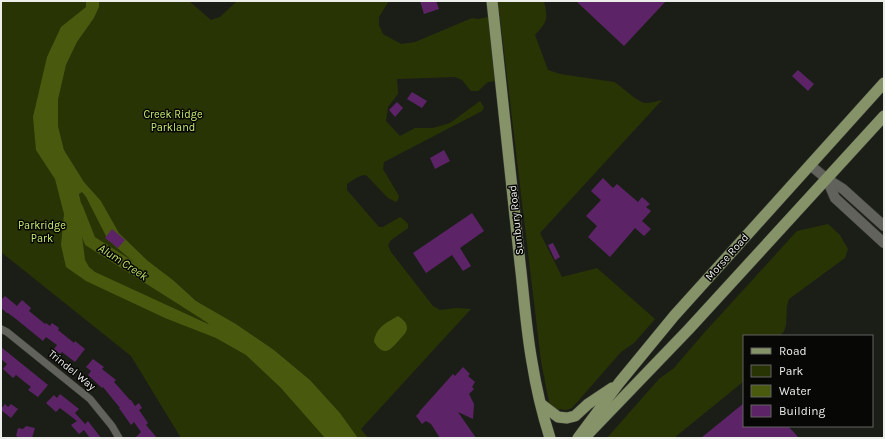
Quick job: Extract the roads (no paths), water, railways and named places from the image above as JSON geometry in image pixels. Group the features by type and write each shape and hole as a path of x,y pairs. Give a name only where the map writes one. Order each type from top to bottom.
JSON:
{"main road":[{"name":"Sunbury Road","path":"492,1 532,362 550,438"},
{"name":"Morse Road","path":"578,438 619,383 674,316 884,83"},
{"name":"Morse Road","path":"584,438 689,329 884,116"},
{"path":"810,165 827,179 843,189 884,226"},
{"path":"827,179 835,198 884,243"},
{"path":"541,404 558,417 566,418 575,416 588,404 619,383"}],"street":[{"name":"Trindel Way","path":"1,330 7,332 90,399 120,438"}],"water":[{"path":"86,1 99,1 99,7 94,18 77,42 66,65 58,100 58,126 64,150 84,182 101,201 119,233 148,261 173,280 196,301 236,324 274,350 310,380 340,413 358,438 325,438 281,388 246,355 216,338 165,318 86,281 66,267 61,245 64,214 55,179 36,150 33,117 47,57 61,27 86,7","holes":["82,192 106,236 117,248 209,316 211,321 208,324 95,272 89,267 85,260 82,236 83,211 79,194"]},
{"path":"398,316 406,324 406,331 390,349 387,351 381,350 374,342 379,329"}],"waterway":[{"name":"Alum Creek","path":"77,208 90,241 223,326"}],"park label":[{"name":"Creek Ridge Parkland","path":"173,120"},
{"name":"Parkridge Park","path":"42,231"}]}
